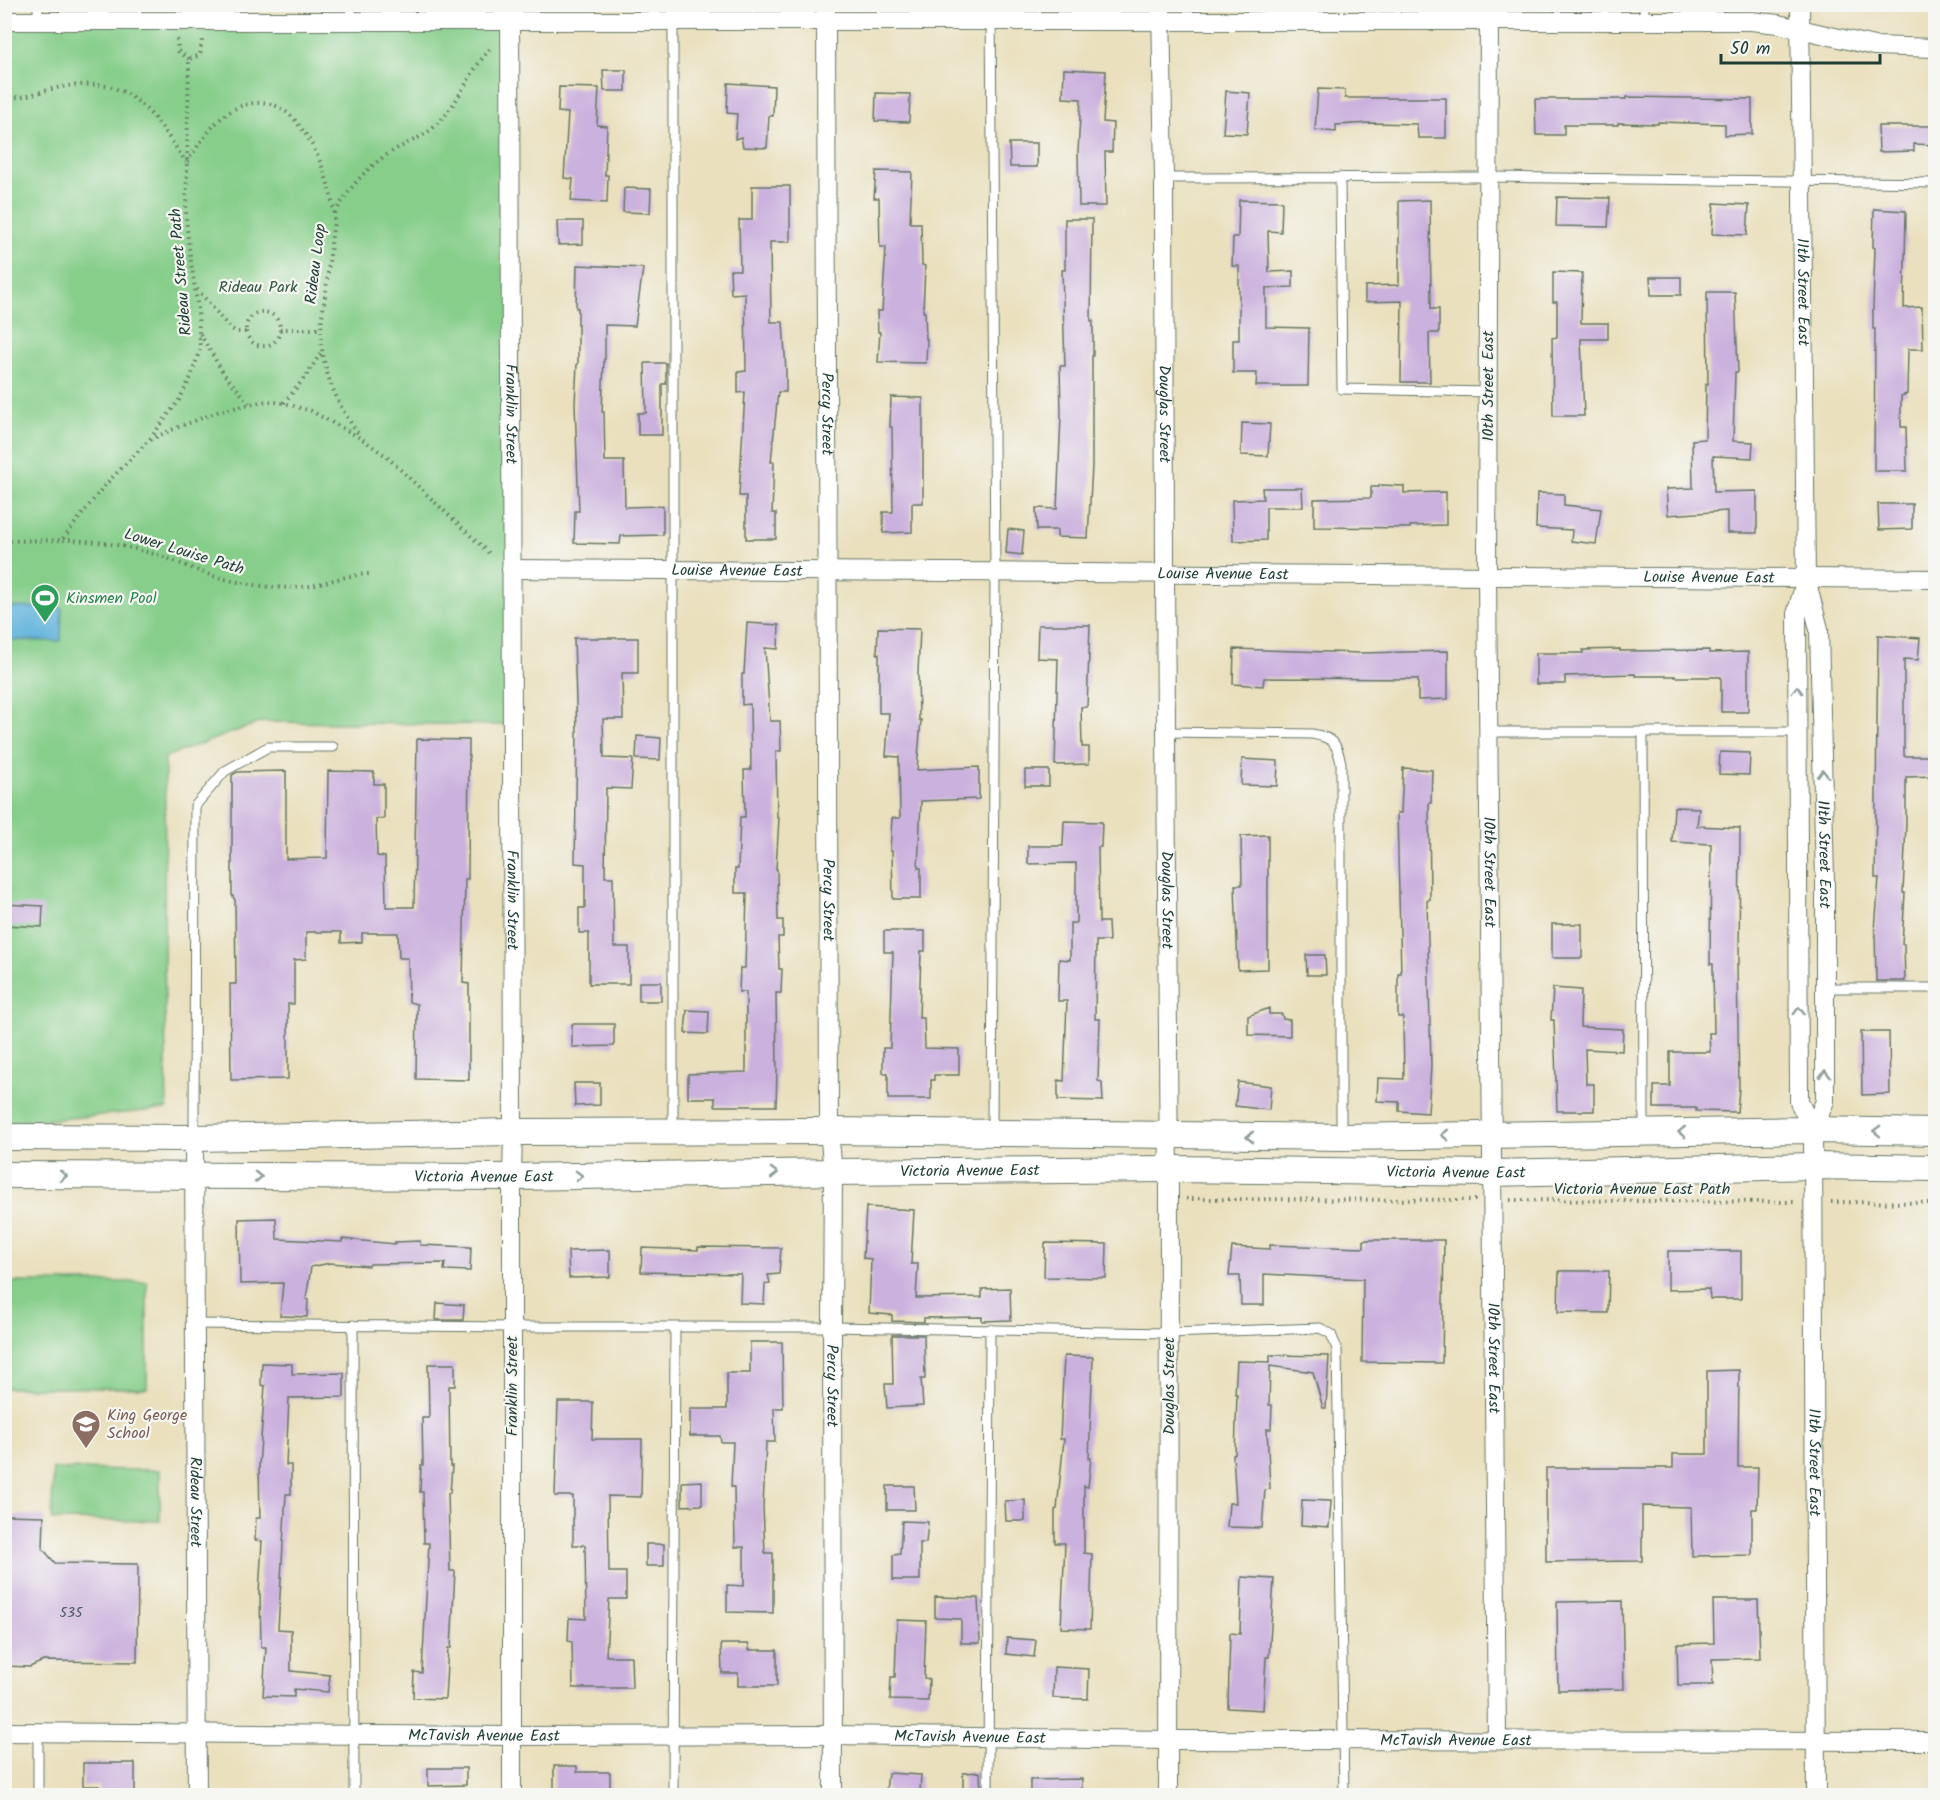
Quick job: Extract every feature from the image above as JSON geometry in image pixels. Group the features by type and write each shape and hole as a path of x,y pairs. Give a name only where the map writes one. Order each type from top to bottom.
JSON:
{"main road":[{"path":"4,1137 195,1138 673,1131 1341,1137 1813,1130 1935,1132"},
{"name":"Victoria Avenue East","path":"4,1175 512,1177 1168,1169 1492,1173 1813,1166 1935,1168"}],"street":[{"name":"11th Street East","path":"1800,4 1806,579 1819,629 1825,881 1825,1101 1813,1130 1816,1796"},
{"path":"4,21 38,13 1644,13 1764,22 1875,46 1935,48"},
{"name":"Franklin Street","path":"510,13 512,1796"},
{"name":"Percy Street","path":"826,13 829,1131 833,1172 833,1796"},
{"name":"Douglas Street","path":"1161,13 1164,178 1164,573 1169,1199 1168,1796"},
{"name":"10th Street East","path":"1489,13 1487,576 1497,1740"},
{"name":"Louise Avenue East","path":"511,569 1935,579"},
{"name":"11th Street East","path":"1806,579 1797,611 1800,1102 1813,1130"},
{"name":"Rideau Street","path":"195,1138 197,1796"},
{"name":"McTavish Avenue East","path":"4,1732 511,1736 833,1735 1168,1740 1935,1741"}],"lane":[{"path":"673,13 673,1131"},
{"path":"991,13 995,573 992,1134"},
{"path":"1340,177 1342,389 1488,392"},
{"path":"1164,178 1488,177 1935,183"},
{"path":"1165,732 1312,734 1328,737 1337,745 1341,763 1341,1137"},
{"path":"1488,732 1797,732"},
{"path":"1643,732 1644,1132"},
{"path":"195,1138 195,806 225,771 268,747 333,747"},
{"path":"1825,988 1935,988"},
{"path":"196,1324 832,1327 1169,1333 1320,1328 1331,1334 1337,1348 1344,1796"},
{"path":"353,1325 354,1796"},
{"path":"673,1796 675,1327"},
{"path":"988,1796 990,1329"},
{"path":"38,1732 38,1796"}],"path":[{"name":"Rideau Street Path","path":"148,441 179,400 191,377 198,355 200,334 196,288 187,232 187,162 189,59 200,55 201,13"},
{"path":"334,214 346,192 376,162 434,128 446,115 477,64 492,48 497,45 510,45"},
{"path":"4,98 20,98 66,87 100,85 126,93 147,111 187,162"},
{"name":"Rideau Loop","path":"187,162 217,120 243,105 260,102 287,111 319,156 334,214 320,329 322,350 333,387 344,411 362,439"},
{"path":"196,288 230,328 237,332 246,332"},
{"path":"261,312 267,312 277,319 280,329 276,340 261,346 251,341 246,332 248,321 261,312"},
{"path":"280,329 320,329"},
{"path":"200,334 224,374 249,404"},
{"path":"284,403 306,376 322,350"},
{"path":"62,540 105,485 148,441 220,411 267,401 284,403 311,411 362,439 386,456 491,555 511,569"},
{"name":"Lower Louise Path","path":"4,541 86,540 124,545 156,554 210,575 256,585 298,587 348,575 369,574"},
{"name":"Victoria Avenue East Path","path":"1169,1199 1935,1203"}],"green space":[{"name":"Rideau Park","path":"5,21 510,22 512,725 261,722 165,757 164,955 167,1109 5,1124"},
{"path":"5,1282 147,1282 147,1388 5,1388"},
{"path":"53,1469 160,1470 160,1521 52,1520"}],"water":[{"path":"5,607 62,608 61,641 5,640"}],"building":[{"path":"1064,69 1106,71 1103,122 1113,123 1112,152 1105,152 1106,206 1079,206 1078,152 1081,99 1063,98"},
{"path":"603,70 626,70 626,91 604,91"},
{"path":"728,83 774,86 773,116 769,116 767,148 743,147 741,137 735,139 737,114 727,113"},
{"path":"559,87 599,88 597,125 607,126 605,175 608,175 607,203 571,201 573,179 564,178 568,113 558,112"},
{"path":"1318,89 1345,90 1345,98 1446,98 1446,138 1418,138 1417,124 1336,125 1336,132 1315,130"},
{"path":"1226,91 1250,93 1247,134 1223,133"},
{"path":"876,93 910,94 909,122 875,121"},
{"path":"1626,97 1752,99 1752,134 1725,135 1725,124 1658,122 1658,124 1564,125 1564,135 1536,135 1535,99 1626,99"},
{"path":"1878,126 1935,126 1935,145 1914,144 1914,151 1879,152"},
{"path":"1009,143 1037,143 1037,167 1010,167"},
{"path":"876,171 912,172 910,223 921,223 922,265 925,266 923,312 925,312 927,339 926,363 878,362 880,332 878,332 877,311 882,311 886,247 880,247 879,198 874,198"},
{"path":"752,186 790,186 790,242 770,242 771,322 783,322 786,371 786,392 778,392 771,462 774,462 772,513 776,513 776,539 746,539 746,496 739,496 745,392 738,393 738,372 746,371 745,293 731,294 730,270 740,270 739,220 752,220"},
{"path":"624,188 651,189 650,213 623,212"},
{"path":"1557,197 1610,198 1608,227 1556,226"},
{"path":"1239,200 1282,201 1281,232 1268,231 1269,272 1293,271 1293,287 1266,288 1266,327 1309,328 1308,386 1256,386 1257,373 1233,373 1233,340 1239,340 1239,266 1232,266 1233,237 1238,237"},
{"path":"1430,200 1431,309 1439,309 1439,333 1429,333 1430,382 1401,382 1402,301 1365,302 1365,286 1399,285 1399,201"},
{"path":"1714,203 1749,205 1747,235 1712,234"},
{"path":"1874,209 1906,211 1904,308 1922,307 1923,349 1908,349 1907,394 1901,396 1901,427 1906,427 1907,471 1874,471"},
{"path":"1065,219 1092,219 1092,466 1088,538 1057,537 1057,530 1037,530 1036,508 1057,509 1061,415 1060,366 1065,366 1062,270 1065,270"},
{"path":"557,221 583,221 583,244 558,245"},
{"path":"577,265 643,268 635,326 605,325 602,412 604,412 605,461 624,461 625,507 663,506 663,535 621,536 620,544 574,543 575,511 579,511 575,404 578,364"},
{"path":"1553,272 1582,273 1581,323 1608,323 1608,339 1581,339 1584,416 1553,416 1552,338 1557,337 1557,302 1553,302"},
{"path":"1650,277 1681,277 1681,295 1651,295"},
{"path":"1707,292 1735,292 1738,372 1735,372 1733,441 1753,442 1752,458 1713,456 1714,492 1757,491 1757,533 1727,533 1727,511 1668,515 1666,489 1693,488 1692,440 1705,439 1706,384 1708,384"},
{"path":"645,363 666,363 666,384 662,384 662,435 638,435 638,413 646,413"},
{"path":"891,397 923,398 923,503 912,503 912,532 883,533 883,512 893,512"},
{"path":"1242,423 1270,424 1268,456 1241,455"},
{"path":"1379,485 1404,486 1404,493 1446,492 1446,525 1410,526 1410,528 1314,527 1314,499 1371,498 1371,487 1379,487"},
{"path":"1262,488 1302,488 1303,507 1266,507 1266,540 1233,541 1232,500 1263,499"},
{"path":"1537,493 1564,494 1564,505 1601,509 1596,544 1571,541 1572,530 1536,528"},
{"path":"1878,504 1912,504 1912,529 1879,530"},
{"path":"1008,529 1024,531 1022,555 1006,553"},
{"path":"747,623 779,625 778,649 765,648 770,721 780,721 781,751 776,751 777,818 779,818 776,869 778,920 783,920 783,937 778,937 779,969 782,969 781,993 776,993 776,1106 715,1106 715,1098 688,1098 688,1074 746,1072 746,992 739,992 740,968 745,968 747,893 735,893 735,869 738,869 740,817 745,817 744,770 751,770 750,704 742,705 742,674 744,674"},
{"path":"1038,625 1090,625 1087,707 1081,707 1082,747 1089,747 1089,764 1055,765 1058,659 1037,658"},
{"path":"878,628 920,629 918,672 919,720 921,720 917,770 979,767 979,799 921,801 918,868 921,868 921,899 893,899 892,851 890,851 892,818 900,818 899,757 886,756 889,713 879,713"},
{"path":"1878,635 1920,638 1918,660 1904,659 1904,756 1935,756 1935,776 1906,777 1902,944 1904,944 1905,981 1876,981 1875,930 1879,878 1875,878"},
{"path":"574,638 638,638 638,673 622,673 623,719 603,719 604,758 633,759 631,789 606,788 605,877 613,877 614,947 629,947 629,984 589,984 589,933 579,933 579,908 585,908 585,864 575,863 577,733"},
{"path":"1234,649 1361,653 1448,651 1448,699 1418,700 1418,679 1264,678 1263,686 1233,684"},
{"path":"1620,649 1620,651 1748,652 1748,712 1721,712 1721,677 1635,676 1635,674 1565,676 1565,684 1536,684 1536,653 1583,653 1583,650"},
{"path":"637,736 661,738 660,760 636,759"},
{"path":"417,739 469,740 468,879 465,879 463,983 469,984 469,1080 416,1079 417,1004 409,1002 408,958 399,958 398,933 362,933 362,942 341,943 341,932 306,932 306,959 294,960 294,1004 288,1004 288,1079 231,1080 230,984 236,984 235,900 232,895 232,775 237,772 286,771 286,859 327,858 328,771 374,772 374,784 384,784 384,819 376,819 377,856 385,857 386,907 414,907"},
{"path":"1720,752 1750,753 1749,775 1719,774"},
{"path":"1242,759 1278,761 1277,786 1241,785"},
{"path":"1403,768 1432,770 1431,803 1429,803 1430,899 1427,901 1431,1066 1428,1113 1399,1111 1399,1102 1377,1101 1378,1078 1404,1079 1403,1017 1398,1017 1398,973 1401,973 1397,813 1401,813"},
{"path":"1025,770 1049,770 1049,786 1025,786"},
{"path":"1674,807 1699,808 1697,826 1740,828 1737,1112 1696,1111 1696,1108 1654,1108 1654,1086 1670,1086 1670,1052 1710,1052 1709,1033 1714,1033 1713,964 1710,964 1711,844 1672,842"},
{"path":"1064,821 1102,822 1101,847 1098,847 1099,922 1108,922 1109,941 1096,941 1095,1019 1100,1019 1098,1081 1102,1082 1103,1101 1058,1100 1058,1080 1064,1081 1067,1001 1058,1001 1059,959 1070,960 1070,923 1076,923 1076,863 1028,864 1028,846 1063,846"},
{"path":"1268,835 1268,969 1238,970 1235,885 1242,885 1241,836"},
{"path":"4,904 43,906 42,927 4,925"},
{"path":"1552,924 1582,924 1582,958 1552,958"},
{"path":"884,931 925,931 925,951 921,951 919,1018 924,1018 925,1048 959,1049 959,1075 934,1075 934,1080 931,1080 931,1099 888,1099 888,1073 883,1073 883,1048 890,1048 893,952 884,952"},
{"path":"1306,955 1325,955 1326,975 1307,975"},
{"path":"639,982 661,982 661,1001 639,1001"},
{"path":"1553,988 1581,990 1580,1027 1623,1029 1622,1051 1585,1049 1586,1084 1594,1084 1594,1111 1557,1111 1554,1020 1551,1020"},
{"path":"1269,1008 1269,1014 1282,1014 1283,1019 1290,1020 1290,1036 1248,1035 1248,1016"},
{"path":"687,1010 709,1011 708,1034 685,1033"},
{"path":"572,1024 614,1024 614,1046 572,1047"},
{"path":"1861,1032 1889,1032 1890,1094 1862,1095"},
{"path":"1238,1082 1271,1086 1269,1110 1235,1106"},
{"path":"574,1083 600,1083 600,1105 575,1106"},
{"path":"866,1207 914,1210 911,1264 918,1264 916,1298 982,1297 982,1289 1010,1288 1011,1320 982,1321 982,1317 924,1318 924,1322 892,1321 892,1315 869,1313 871,1259 863,1258"},
{"path":"276,1218 277,1239 342,1242 342,1239 395,1244 395,1242 420,1241 420,1245 471,1247 470,1271 444,1270 445,1263 370,1264 369,1266 330,1263 311,1267 306,1299 308,1300 307,1317 280,1316 283,1283 240,1284 239,1219"},
{"path":"1364,1240 1444,1240 1442,1363 1362,1362 1363,1279 1264,1274 1264,1305 1241,1305 1240,1276 1229,1276 1232,1247 1270,1249 1270,1245 1364,1248"},
{"path":"1045,1243 1107,1244 1106,1278 1044,1277"},
{"path":"698,1247 781,1248 779,1274 768,1275 770,1283 765,1284 764,1304 740,1303 741,1274 641,1272 642,1248 698,1250"},
{"path":"610,1250 610,1277 569,1278 568,1251"},
{"path":"1668,1251 1741,1251 1741,1299 1710,1299 1709,1289 1668,1290"},
{"path":"1559,1271 1609,1271 1608,1313 1558,1312"},
{"path":"437,1303 464,1305 463,1320 436,1320"},
{"path":"892,1335 924,1335 925,1379 921,1379 923,1406 887,1408 885,1384 893,1384"},
{"path":"750,1342 782,1342 783,1408 774,1408 775,1442 766,1442 763,1507 765,1553 773,1553 773,1613 727,1612 727,1585 744,1586 744,1547 735,1547 734,1487 731,1487 733,1442 721,1442 720,1436 690,1436 690,1409 727,1409 727,1373 750,1373"},
{"path":"1270,1355 1329,1356 1326,1408 1323,1408 1313,1372 1270,1366 1271,1429 1267,1429 1270,1489 1265,1490 1262,1528 1227,1527 1229,1503 1236,1503 1233,1455 1235,1454 1237,1361 1270,1362"},
{"path":"1064,1356 1093,1357 1089,1458 1091,1458 1088,1487 1084,1486 1084,1553 1092,1554 1090,1629 1061,1628 1065,1543 1055,1543 1055,1510 1057,1509 1064,1439 1060,1439"},
{"path":"262,1363 292,1364 292,1374 344,1373 344,1397 289,1398 286,1465 291,1465 291,1494 286,1494 278,1629 291,1630 291,1671 330,1675 328,1692 294,1689 294,1697 263,1696 266,1647 261,1647 259,1594 262,1541 255,1540 256,1518 260,1518 259,1465 265,1386 261,1385"},
{"path":"428,1364 455,1364 455,1386 449,1386 450,1466 452,1466 450,1493 448,1493 450,1571 455,1571 451,1648 448,1648 445,1699 413,1698 414,1672 422,1673 429,1543 424,1543 423,1492 420,1492 421,1465 423,1465 422,1418 429,1418"},
{"path":"1739,1370 1738,1467 1758,1467 1757,1509 1752,1509 1752,1555 1692,1556 1691,1507 1642,1506 1642,1561 1546,1562 1546,1468 1673,1468 1673,1454 1707,1454 1707,1371"},
{"path":"558,1402 593,1402 592,1439 642,1439 641,1497 608,1496 609,1572 626,1572 626,1599 609,1599 606,1656 631,1656 632,1688 573,1688 572,1642 568,1641 569,1618 586,1619 585,1545 573,1545 573,1496 555,1496"},
{"path":"702,1481 702,1505 682,1506 682,1482"},
{"path":"887,1486 914,1486 915,1510 887,1510"},
{"path":"1025,1500 1025,1521 1006,1521 1005,1501"},
{"path":"1302,1500 1331,1501 1329,1527 1301,1525"},
{"path":"4,1515 44,1516 43,1549 55,1563 138,1564 137,1662 43,1661 30,1667 4,1666"},
{"path":"902,1521 928,1522 926,1543 920,1543 920,1580 893,1580 893,1555 900,1554"},
{"path":"646,1544 664,1544 664,1566 646,1566"},
{"path":"1242,1577 1274,1579 1263,1710 1228,1708 1230,1633 1240,1634"},
{"path":"935,1597 978,1598 980,1643 961,1643 961,1619 935,1618"},
{"path":"1713,1600 1758,1600 1760,1658 1712,1659 1713,1685 1678,1685 1677,1644 1714,1643"},
{"path":"1622,1601 1624,1689 1558,1690 1557,1602"},
{"path":"897,1620 926,1621 924,1678 929,1679 928,1701 890,1700 891,1677 895,1677"},
{"path":"1007,1638 1036,1640 1034,1657 1006,1654"},
{"path":"721,1644 749,1644 749,1650 777,1650 777,1686 738,1686 738,1673 722,1673"},
{"path":"1054,1667 1089,1669 1088,1699 1053,1698"},
{"path":"83,1763 135,1763 135,1796 99,1796 99,1786 83,1786"},
{"path":"554,1766 577,1766 577,1772 610,1772 610,1796 570,1796 570,1791 554,1791"},
{"path":"428,1768 466,1768 466,1785 428,1786"},
{"path":"980,1772 981,1795 963,1795 963,1773"},
{"path":"888,1773 921,1775 920,1792 886,1791"},
{"path":"1082,1779 1082,1796 1030,1796 1030,1780"}],"place":[{"name":"Kinsmen Pool","path":"45,624"},
{"name":"King George School","path":"86,1450"}]}
